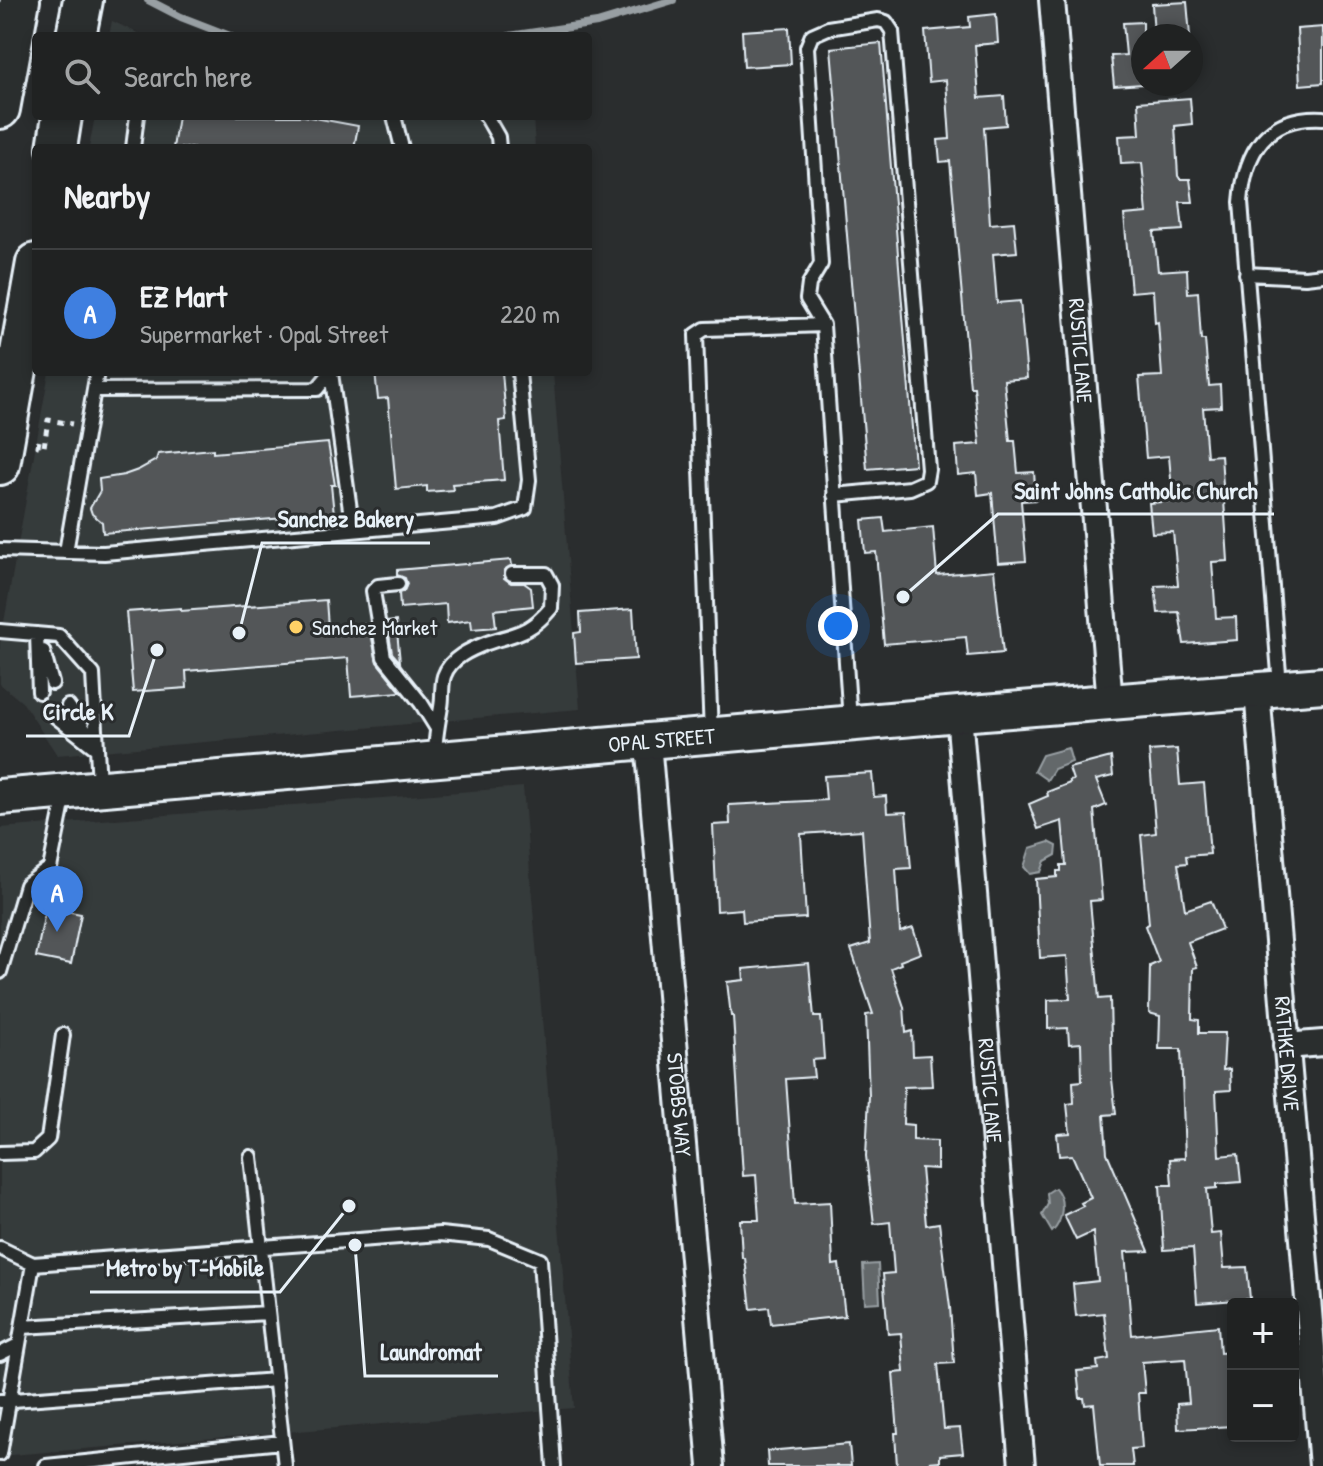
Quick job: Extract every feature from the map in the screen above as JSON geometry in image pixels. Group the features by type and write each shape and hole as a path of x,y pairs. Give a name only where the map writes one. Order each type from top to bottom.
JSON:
{"main road":[{"path":"0,109 20,0"},
{"path":"77,32 83,0"},
{"path":"58,144 61,120"},
{"path":"0,465 32,296"}],"street":[{"name":"RUSTIC LANE","path":"1052,0 1110,703"},
{"name":"OPAL STREET","path":"0,797 99,788 435,744 648,742 1323,685"},
{"name":"RATHKE DRIVE","path":"1269,690 1286,1046 1322,1466"},
{"name":"RUSTIC LANE","path":"959,714 1022,1466"},
{"name":"STOBBS WAY","path":"648,742 711,1466"},
{"path":"1286,1046 1323,1043"}],"lane":[{"path":"834,495 910,488 926,481 928,469 892,31 886,22 878,20 828,28 812,35 807,47 821,264 809,284 807,299 823,325 834,495 850,724"},
{"path":"1269,690 1241,202 1243,173 1253,151 1270,133 1296,120 1323,118"},
{"path":"134,144 136,120"},
{"path":"395,120 401,144"},
{"path":"488,120 499,144"},
{"path":"1246,274 1323,275"},
{"path":"711,736 696,335 705,329 823,325"},
{"path":"66,552 96,376"},
{"path":"94,390 317,389 328,376"},
{"path":"331,376 353,531"},
{"path":"0,550 104,553 497,518 525,508 529,480 519,376"},
{"path":"435,744 444,674 460,655 488,643 517,636 539,622 551,608 552,585 546,574 512,574"},
{"path":"398,584 378,586 373,591 384,657 421,703 435,744"},
{"path":"0,631 59,636 93,674 99,788"},
{"path":"37,634 52,683"},
{"path":"37,634 39,692"},
{"path":"68,706 97,749"},
{"path":"55,716 97,749"},
{"path":"0,972 26,885 50,868 66,791"},
{"path":"0,1153 34,1152 48,1139 63,1035"},
{"path":"251,1157 285,1466"},
{"path":"0,1248 33,1264 440,1234 489,1239 540,1260 554,1466"},
{"path":"0,1454 4,1401 33,1264"},
{"path":"22,1327 268,1313"},
{"path":"0,1354 18,1345"},
{"path":"4,1401 276,1380"},
{"path":"46,1466 282,1442"}],"path":[{"path":"42,420 38,446 44,447 48,420 88,427"}],"shaded area":[{"path":"112,21 135,32 110,32"},
{"path":"94,120 533,120 535,144 90,144"},
{"path":"48,376 553,376 580,709 57,755 23,703 0,684 0,644"},
{"path":"1068,748 1072,762 1054,769 1047,780 1034,771 1042,755"},
{"path":"523,787 574,1408 0,1456 0,828"},
{"path":"1049,842 1057,846 1056,855 1045,861 1041,872 1030,874 1024,867 1030,848"},
{"path":"1055,1188 1061,1198 1062,1210 1052,1232 1042,1215 1048,1204 1047,1193"},
{"path":"878,1264 880,1302 865,1303 863,1265"}],"building":[{"path":"1187,2 1189,24 1153,24 1152,4"},
{"path":"996,14 998,43 975,45 979,98 1004,96 1006,125 984,127 990,224 1014,222 1017,252 993,254 997,303 1020,301 1027,378 1004,380 1010,441 1015,441 1018,473 1034,472 1036,500 1021,501 1026,561 998,563 992,493 978,495 976,473 958,475 956,446 980,444 974,387 970,387 950,161 940,162 938,140 950,139 946,80 929,82 925,31 970,27 969,17"},
{"path":"1123,23 1143,24 1131,24 1131,85 1114,86 1111,56 1126,55"},
{"path":"1323,27 1323,83 1300,85 1297,29"},
{"path":"789,28 791,64 744,67 742,31"},
{"path":"881,43 915,465 867,469 831,48"},
{"path":"1190,98 1192,124 1175,126 1178,176 1180,179 1190,179 1193,202 1180,202 1183,230 1154,232 1158,271 1187,269 1188,293 1198,292 1201,340 1205,340 1209,386 1220,385 1221,407 1203,408 1207,456 1221,455 1228,561 1212,562 1216,618 1236,617 1237,640 1184,644 1179,612 1158,613 1155,586 1178,585 1173,532 1152,533 1149,503 1173,501 1169,456 1146,458 1139,377 1162,376 1158,322 1155,323 1153,290 1131,292 1124,215 1147,213 1142,163 1121,164 1119,136 1140,135 1138,102"},
{"path":"177,120 326,120 358,126 355,144 174,144"},
{"path":"375,376 502,376 506,420 499,421 504,480 452,484 453,490 427,492 427,486 396,489 388,398 378,399"},
{"path":"328,443 335,485 331,485 334,514 103,533 102,522 90,508 100,491 99,479 138,470 156,460 158,454 213,449 213,453"},
{"path":"883,518 885,532 933,527 937,575 994,570 1003,653 968,656 966,637 884,644 876,552 865,553 862,520"},
{"path":"511,560 512,565 504,570 504,578 531,588 533,606 494,610 496,627 472,629 471,620 447,623 446,604 400,608 399,593 404,591 407,584 405,578 397,575 397,570"},
{"path":"326,600 328,627 369,624 377,662 401,692 351,696 348,658 186,671 187,688 133,692 126,612"},
{"path":"633,609 636,659 576,663 574,633 581,632 580,613"},
{"path":"396,621 400,662 392,653 387,622"},
{"path":"1177,749 1180,785 1204,783 1210,854 1186,856 1187,863 1178,864 1185,910 1211,901 1222,929 1188,942 1197,967 1193,968 1192,1019 1199,1020 1199,1033 1225,1033 1223,1070 1230,1069 1231,1090 1216,1091 1219,1156 1238,1154 1241,1182 1217,1184 1217,1188 1207,1189 1211,1234 1221,1233 1224,1268 1247,1267 1250,1298 1197,1303 1193,1248 1164,1250 1160,1185 1172,1185 1170,1159 1185,1158 1181,1049 1159,1049 1160,1016 1149,1013 1150,966 1159,962 1145,926 1149,924 1141,835 1156,833 1149,751"},
{"path":"1111,757 1113,776 1096,780 1106,805 1094,810 1102,900 1090,901 1099,999 1110,998 1116,1114 1104,1115 1107,1153 1149,1251 1125,1252 1132,1335 1218,1326 1220,1353 1227,1352 1227,1426 1178,1429 1177,1404 1189,1403 1185,1359 1142,1362 1145,1393 1138,1393 1142,1448 1131,1449 1133,1466 1100,1466 1094,1404 1085,1405 1084,1398 1080,1398 1077,1371 1098,1369 1097,1361 1109,1359 1104,1313 1076,1316 1073,1284 1098,1281 1093,1232 1076,1240 1064,1215 1083,1206 1081,1203 1091,1198 1072,1155 1059,1156 1057,1134 1070,1133 1067,1104 1074,1103 1073,1082 1082,1081 1081,1043 1069,1044 1068,1028 1048,1029 1048,1000 1070,999 1067,956 1040,958 1036,879 1057,877 1061,865 1066,865 1062,821 1038,829 1029,804 1048,796 1047,792 1070,783 1073,780 1069,768"},
{"path":"872,773 874,797 886,796 887,813 906,812 911,868 896,869 900,932 913,928 921,953 891,968 904,1007 906,1033 912,1031 913,1056 930,1055 932,1086 904,1087 903,1124 913,1125 913,1140 937,1141 937,1169 921,1168 926,1225 939,1223 950,1307 954,1363 938,1364 944,1429 960,1428 963,1453 940,1455 940,1461 929,1462 929,1466 897,1466 895,1433 898,1433 893,1373 904,1372 901,1333 888,1334 883,1274 894,1273 890,1222 874,1224 866,1156 869,1096 866,1015 873,1014 851,949 870,943 862,830 801,834 806,918 743,922 742,909 717,911 713,825 730,824 729,805 826,800 824,776"},
{"path":"46,907 81,914 71,964 36,957"},
{"path":"809,963 814,1017 821,1017 824,1059 812,1060 814,1077 786,1079 795,1204 830,1202 833,1265 839,1264 845,1316 771,1324 769,1307 751,1309 745,1258 742,1258 740,1220 759,1220 756,1175 743,1176 733,1016 727,982 744,980 743,969"},
{"path":"849,1444 851,1466 768,1466 767,1451"}],"waterway":[{"path":"148,0 220,32"},
{"path":"536,32 597,23 673,0"}],"place":[{"name":"Saint Johns Catholic Church","path":"903,597"},
{"name":"Sanchez Market","path":"296,627"},
{"name":"Sanchez Bakery","path":"239,633"},
{"name":"Circle K","path":"157,650"},
{"name":"EZ Mart","path":"57,932"},
{"name":"Metro by T-Mobile","path":"349,1206"},
{"name":"Laundromat","path":"355,1245"}]}
